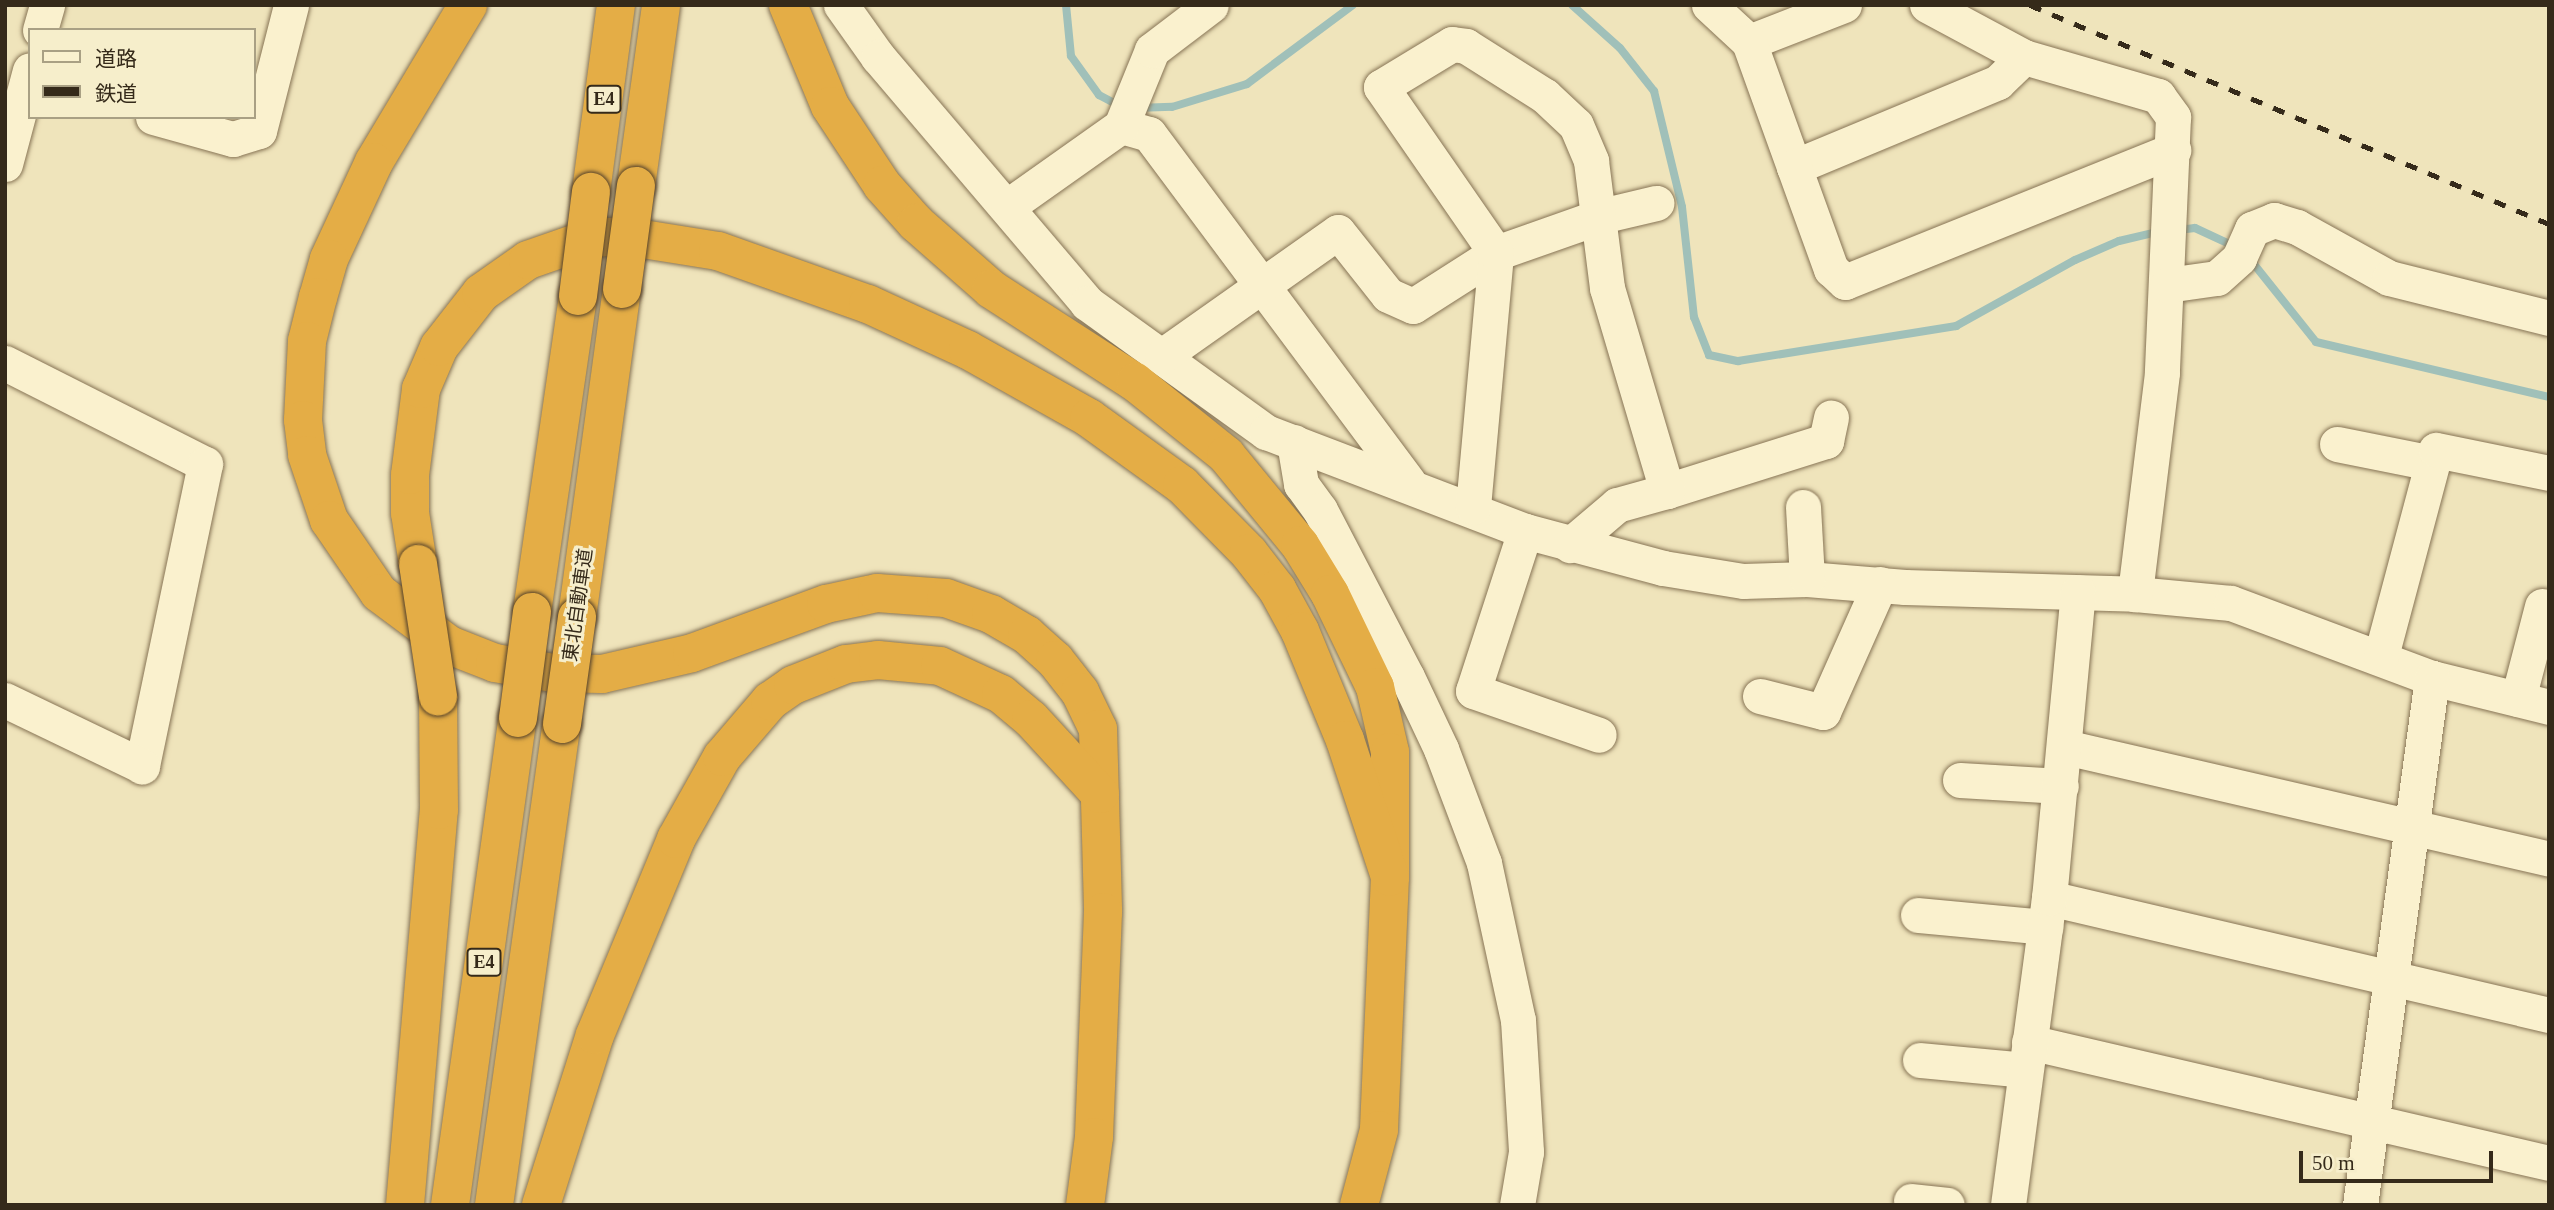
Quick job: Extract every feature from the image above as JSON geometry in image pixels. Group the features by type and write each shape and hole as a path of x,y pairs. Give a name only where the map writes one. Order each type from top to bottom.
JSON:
{"highway":[{"path":"468,5 369,173 329,259 307,341 303,392 307,455 329,520 355,563 379,593 449,645 495,663 553,673 602,674 639,667 826,604 877,593 946,598 1018,629 1055,660 1080,692 1098,729 1103,912 1094,1137 1085,1205"},
{"name":"E4","path":"450,1205 578,296 616,5"},
{"name":"東北自動車道","path":"494,1205 661,5"},
{"path":"788,5 830,106 882,185 916,223 991,289 1135,382 1226,455 1300,545 1330,594 1375,687 1390,752 1390,877 1379,1130 1359,1205"},
{"path":"405,1205 439,810 438,697 410,513 410,475 421,389 439,347 481,293 528,260 591,238 624,236 718,251 868,304 968,350 1089,418 1182,485 1249,553 1277,589 1294,621 1345,740 1390,877"},
{"path":"541,1205 595,1035 676,839 722,757 771,701 793,685 846,664 878,660 940,666 1001,694 1031,719 1100,794"},
{"path":"1094,1137 1104,1205"}],"street":[{"path":"41,28 47,5"},
{"path":"160,119 233,139 259,131 291,5"},
{"path":"841,5 878,57 1008,206 1087,303 1256,427 1473,507 1525,531 1663,568 1743,581 1807,579 2135,594 2249,607 2432,678 2533,703 2542,606"},
{"path":"1709,5 1749,42 1831,270 1846,282 2173,150"},
{"path":"1749,42 1843,5"},
{"path":"1927,5 2024,57 2158,96 2173,117 2162,373 2135,594"},
{"path":"1008,206 1121,125 1152,50 1210,6"},
{"path":"1473,507 1496,253 1382,91 1383,84 1452,44 1466,46 1545,96 1576,125 1591,161 1601,216 1608,288 1667,491"},
{"path":"1794,167 1998,82 2024,57"},
{"path":"5,164 23,78"},
{"path":"1121,125 1149,134 1265,284 1408,482"},
{"path":"1162,356 1338,232 1388,295 1406,305 1422,302 1496,253 1601,216 1656,203"},
{"path":"2166,285 2217,278 2239,258 2252,229 2274,220 2297,227 2389,278 2549,318"},
{"path":"5,363 205,464 142,766 5,700"},
{"path":"1570,545 1617,505 1826,441 1831,418"},
{"path":"1294,442 1301,484 1320,510 1407,677 1441,748 1484,863 1518,1020 1526,1152 1517,1205"},
{"path":"2337,444 2432,463"},
{"path":"2381,656 2436,450 2549,473"},
{"path":"1802,506 1807,579"},
{"path":"1525,531 1473,691 1599,735"},
{"path":"1759,696 1823,712 1880,584"},
{"path":"2008,1205 2047,913 2078,592"},
{"path":"2360,1205 2432,678"},
{"path":"2065,747 2549,859"},
{"path":"1960,780 2061,786"},
{"path":"1918,915 2047,913 2392,979 2549,1015"},
{"path":"1920,1060 2027,1056 2370,1123 2549,1163"},
{"path":"1911,1201 1947,1205"}],"waterway":[{"path":"1066,5 1071,56 1099,95 1120,106"},
{"path":"1136,108 1172,107 1247,84 1353,5"},
{"path":"1572,5 1620,48 1654,91 1682,207 1694,317 1709,355 1738,361 1956,326 2075,260 2119,241 2161,231"},
{"path":"2178,230 2195,228 2234,246"},
{"path":"2249,258 2316,342 2549,397"}],"railway":[{"path":"2030,5 2549,224"}]}
